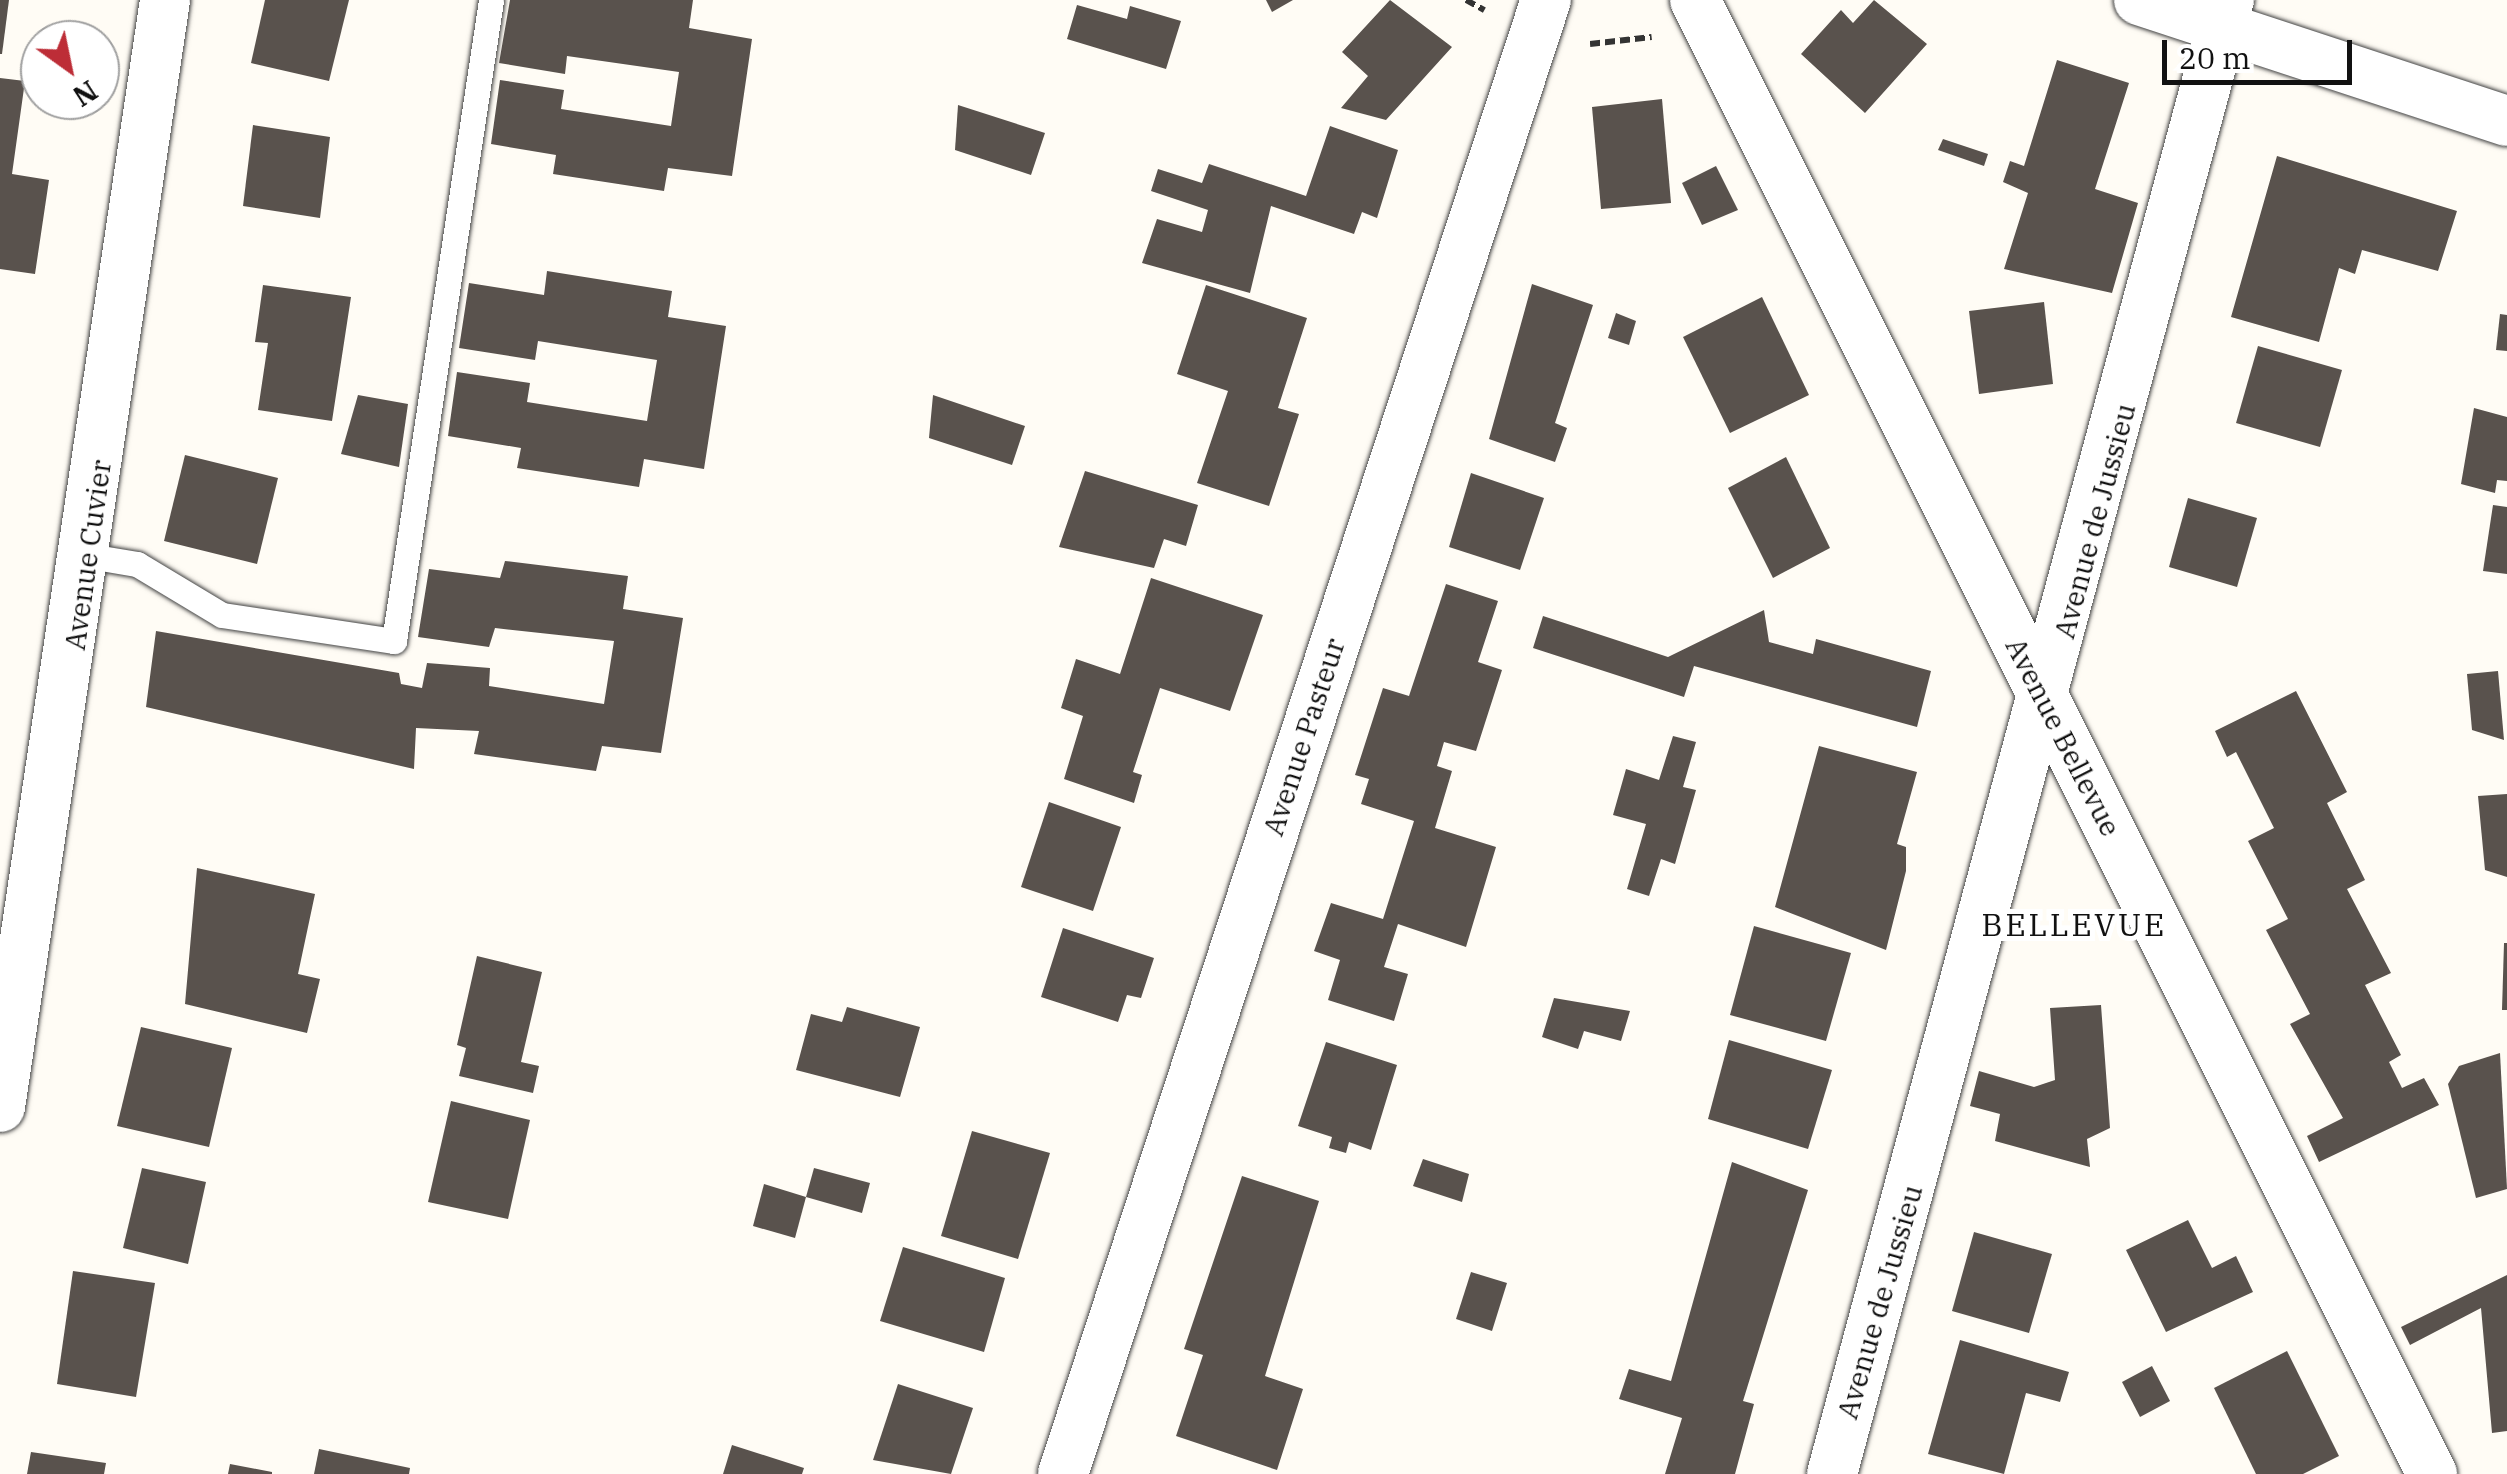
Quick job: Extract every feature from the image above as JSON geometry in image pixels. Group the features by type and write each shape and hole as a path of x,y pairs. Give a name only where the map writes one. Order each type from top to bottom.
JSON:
{"street":[{"name":"Avenue Cuvier","path":"0,1108 89,556 165,0"},
{"name":"Avenue Pasteur","path":"1063,1474 1546,0"},
{"name":"Avenue Bellevue","path":"1695,0 2432,1474"},
{"path":"2139,0 2228,15 2507,122"},
{"name":"Avenue de Jussieu","path":"1832,1474 2047,704 2228,15"}],"lane":[{"path":"89,556 137,564 222,615 394,641 491,0"}],"building":[{"path":"0,0 9,0 2,54 0,54"},
{"path":"265,0 349,0 329,81 251,63"},
{"path":"510,0 693,0 689,28 752,39 732,176 668,168 664,191 553,174 556,155 491,144 500,80 564,90 561,109 671,126 679,72 567,56 565,74 499,63"},
{"path":"1266,0 1293,0 1272,12"},
{"path":"1390,0 1452,47 1386,120 1341,108 1368,76 1342,52"},
{"path":"1874,0 1927,44 1865,113 1801,54 1841,10 1853,23"},
{"path":"1077,5 1127,19 1130,6 1181,21 1166,69 1067,39"},
{"path":"2057,60 2129,83 2095,189 2138,203 2112,293 2004,269 2028,193 2003,182 2010,161 2024,166"},
{"path":"0,78 20,80 20,117 12,174 49,180 35,274 0,269"},
{"path":"1662,99 1671,203 1601,209 1592,107"},
{"path":"958,105 1045,133 1031,175 955,150"},
{"path":"253,125 330,137 320,218 243,206"},
{"path":"1330,126 1398,150 1377,218 1362,212 1354,234 1271,206 1250,293 1142,263 1157,219 1202,232 1208,210 1151,191 1158,169 1202,183 1209,164 1306,196"},
{"path":"1943,139 1988,154 1984,166 1938,150"},
{"path":"2277,156 2457,211 2438,271 2362,250 2355,274 2339,268 2319,342 2231,317"},
{"path":"1716,166 1738,210 1702,225 1682,183"},
{"path":"547,271 672,291 668,317 726,326 704,469 644,459 639,487 517,468 521,448 448,436 457,372 530,383 527,402 647,421 657,360 538,341 535,360 459,348 469,283 544,295"},
{"path":"1532,284 1593,305 1555,423 1567,428 1555,462 1489,439"},
{"path":"263,285 351,297 332,421 258,410 268,343 255,342"},
{"path":"1206,285 1307,318 1278,408 1299,414 1269,506 1197,483 1228,391 1177,374"},
{"path":"1762,297 1809,395 1730,433 1683,337"},
{"path":"2044,302 2053,384 1979,394 1969,311"},
{"path":"1616,313 1636,321 1629,345 1608,338"},
{"path":"2500,314 2507,315 2507,351 2496,350"},
{"path":"2258,346 2342,370 2320,447 2236,423"},
{"path":"358,395 408,404 399,467 341,454"},
{"path":"933,395 1025,426 1012,465 929,438"},
{"path":"2474,408 2507,417 2507,481 2497,480 2495,493 2461,484"},
{"path":"185,455 278,478 257,564 164,541"},
{"path":"1786,457 1830,548 1773,578 1728,488"},
{"path":"1085,471 1198,505 1186,546 1164,539 1154,568 1059,547"},
{"path":"1471,473 1544,498 1520,570 1449,547"},
{"path":"2188,498 2257,518 2237,587 2169,567"},
{"path":"2493,505 2507,507 2507,574 2483,571"},
{"path":"505,561 628,576 623,609 683,618 661,753 602,746 596,771 474,754 479,731 416,728 414,769 146,707 156,631 399,673 401,684 422,688 427,663 490,668 489,686 604,704 614,641 495,628 489,647 418,637 429,569 500,578"},
{"path":"1151,578 1263,615 1230,711 1160,688 1133,772 1142,775 1134,803 1064,779 1083,716 1061,708 1076,659 1120,674"},
{"path":"1446,584 1498,601 1478,662 1502,670 1476,751 1444,742 1437,766 1452,771 1435,828 1496,847 1466,947 1398,924 1384,967 1408,974 1394,1021 1328,1000 1340,960 1314,951 1331,903 1383,919 1414,821 1361,804 1369,779 1355,775 1383,688 1409,696"},
{"path":"1764,610 1769,642 1813,654 1816,639 1931,671 1917,727 1694,666 1684,697 1533,648 1543,616 1668,657"},
{"path":"2498,671 2504,740 2472,730 2467,674"},
{"path":"2296,691 2347,792 2327,803 2365,880 2347,889 2391,973 2365,985 2401,1055 2389,1062 2402,1088 2424,1078 2439,1105 2319,1162 2307,1136 2343,1118 2290,1024 2310,1014 2266,930 2288,919 2248,841 2274,828 2236,752 2227,757 2215,731"},
{"path":"1673,736 1696,742 1683,787 1696,790 1675,864 1661,859 1649,896 1627,889 1646,824 1613,815 1626,769 1659,780"},
{"path":"1819,746 1917,772 1897,844 1906,847 1906,871 1886,950 1775,907"},
{"path":"2507,794 2507,877 2485,870 2478,796"},
{"path":"1049,802 1121,827 1093,911 1021,887"},
{"path":"197,868 315,894 298,974 320,979 307,1033 185,1004"},
{"path":"1754,926 1851,953 1826,1041 1730,1015"},
{"path":"1063,928 1154,958 1141,998 1127,995 1118,1022 1041,997"},
{"path":"2507,943 2507,1010 2502,1010"},
{"path":"477,956 542,972 521,1062 539,1066 533,1093 459,1076 466,1048 457,1045"},
{"path":"1554,998 1630,1011 1621,1041 1584,1031 1578,1049 1542,1037"},
{"path":"2101,1005 2110,1128 2087,1139 2090,1167 1995,1141 2000,1114 1970,1106 1979,1071 2034,1087 2055,1080 2050,1008"},
{"path":"847,1007 920,1027 900,1097 796,1070 811,1014 842,1022"},
{"path":"141,1027 232,1048 209,1147 117,1126"},
{"path":"1729,1040 1832,1070 1808,1149 1708,1119"},
{"path":"1326,1042 1397,1065 1371,1150 1349,1142 1346,1153 1329,1148 1332,1137 1298,1126"},
{"path":"2500,1053 2507,1189 2476,1198 2448,1084 2459,1066"},
{"path":"451,1101 530,1120 508,1219 428,1202"},
{"path":"972,1131 1050,1153 1018,1259 941,1236"},
{"path":"1423,1159 1469,1174 1462,1202 1413,1186"},
{"path":"1732,1162 1808,1190 1743,1401 1754,1404 1735,1474 1665,1474 1682,1418 1619,1399 1629,1369 1671,1381"},
{"path":"142,1168 206,1182 188,1264 123,1248"},
{"path":"814,1168 870,1183 862,1213 806,1197"},
{"path":"1242,1176 1319,1201 1265,1376 1303,1389 1277,1470 1176,1436 1203,1355 1184,1349"},
{"path":"764,1184 806,1197 795,1238 753,1226"},
{"path":"2188,1220 2212,1268 2236,1256 2253,1292 2166,1332 2126,1250"},
{"path":"1974,1232 2052,1254 2029,1333 1952,1311"},
{"path":"903,1247 1005,1278 984,1352 880,1321"},
{"path":"73,1271 155,1283 136,1397 57,1384"},
{"path":"1471,1272 1507,1283 1492,1331 1456,1319"},
{"path":"2507,1275 2507,1431 2492,1433 2481,1308 2410,1345 2401,1327"},
{"path":"1960,1340 2069,1372 2060,1402 2026,1393 2004,1474 1928,1454"},
{"path":"2287,1351 2339,1456 2303,1474 2256,1474 2214,1388"},
{"path":"2152,1366 2170,1401 2140,1417 2122,1382"},
{"path":"898,1384 973,1408 951,1474 873,1460"},
{"path":"732,1445 804,1468 802,1474 723,1474"},
{"path":"319,1449 410,1468 409,1474 314,1474"},
{"path":"31,1452 106,1463 104,1474 27,1474"},
{"path":"230,1464 272,1472 272,1474 228,1474"}],"district":[{"name":"BELLEVUE","path":"2074,924"}]}
